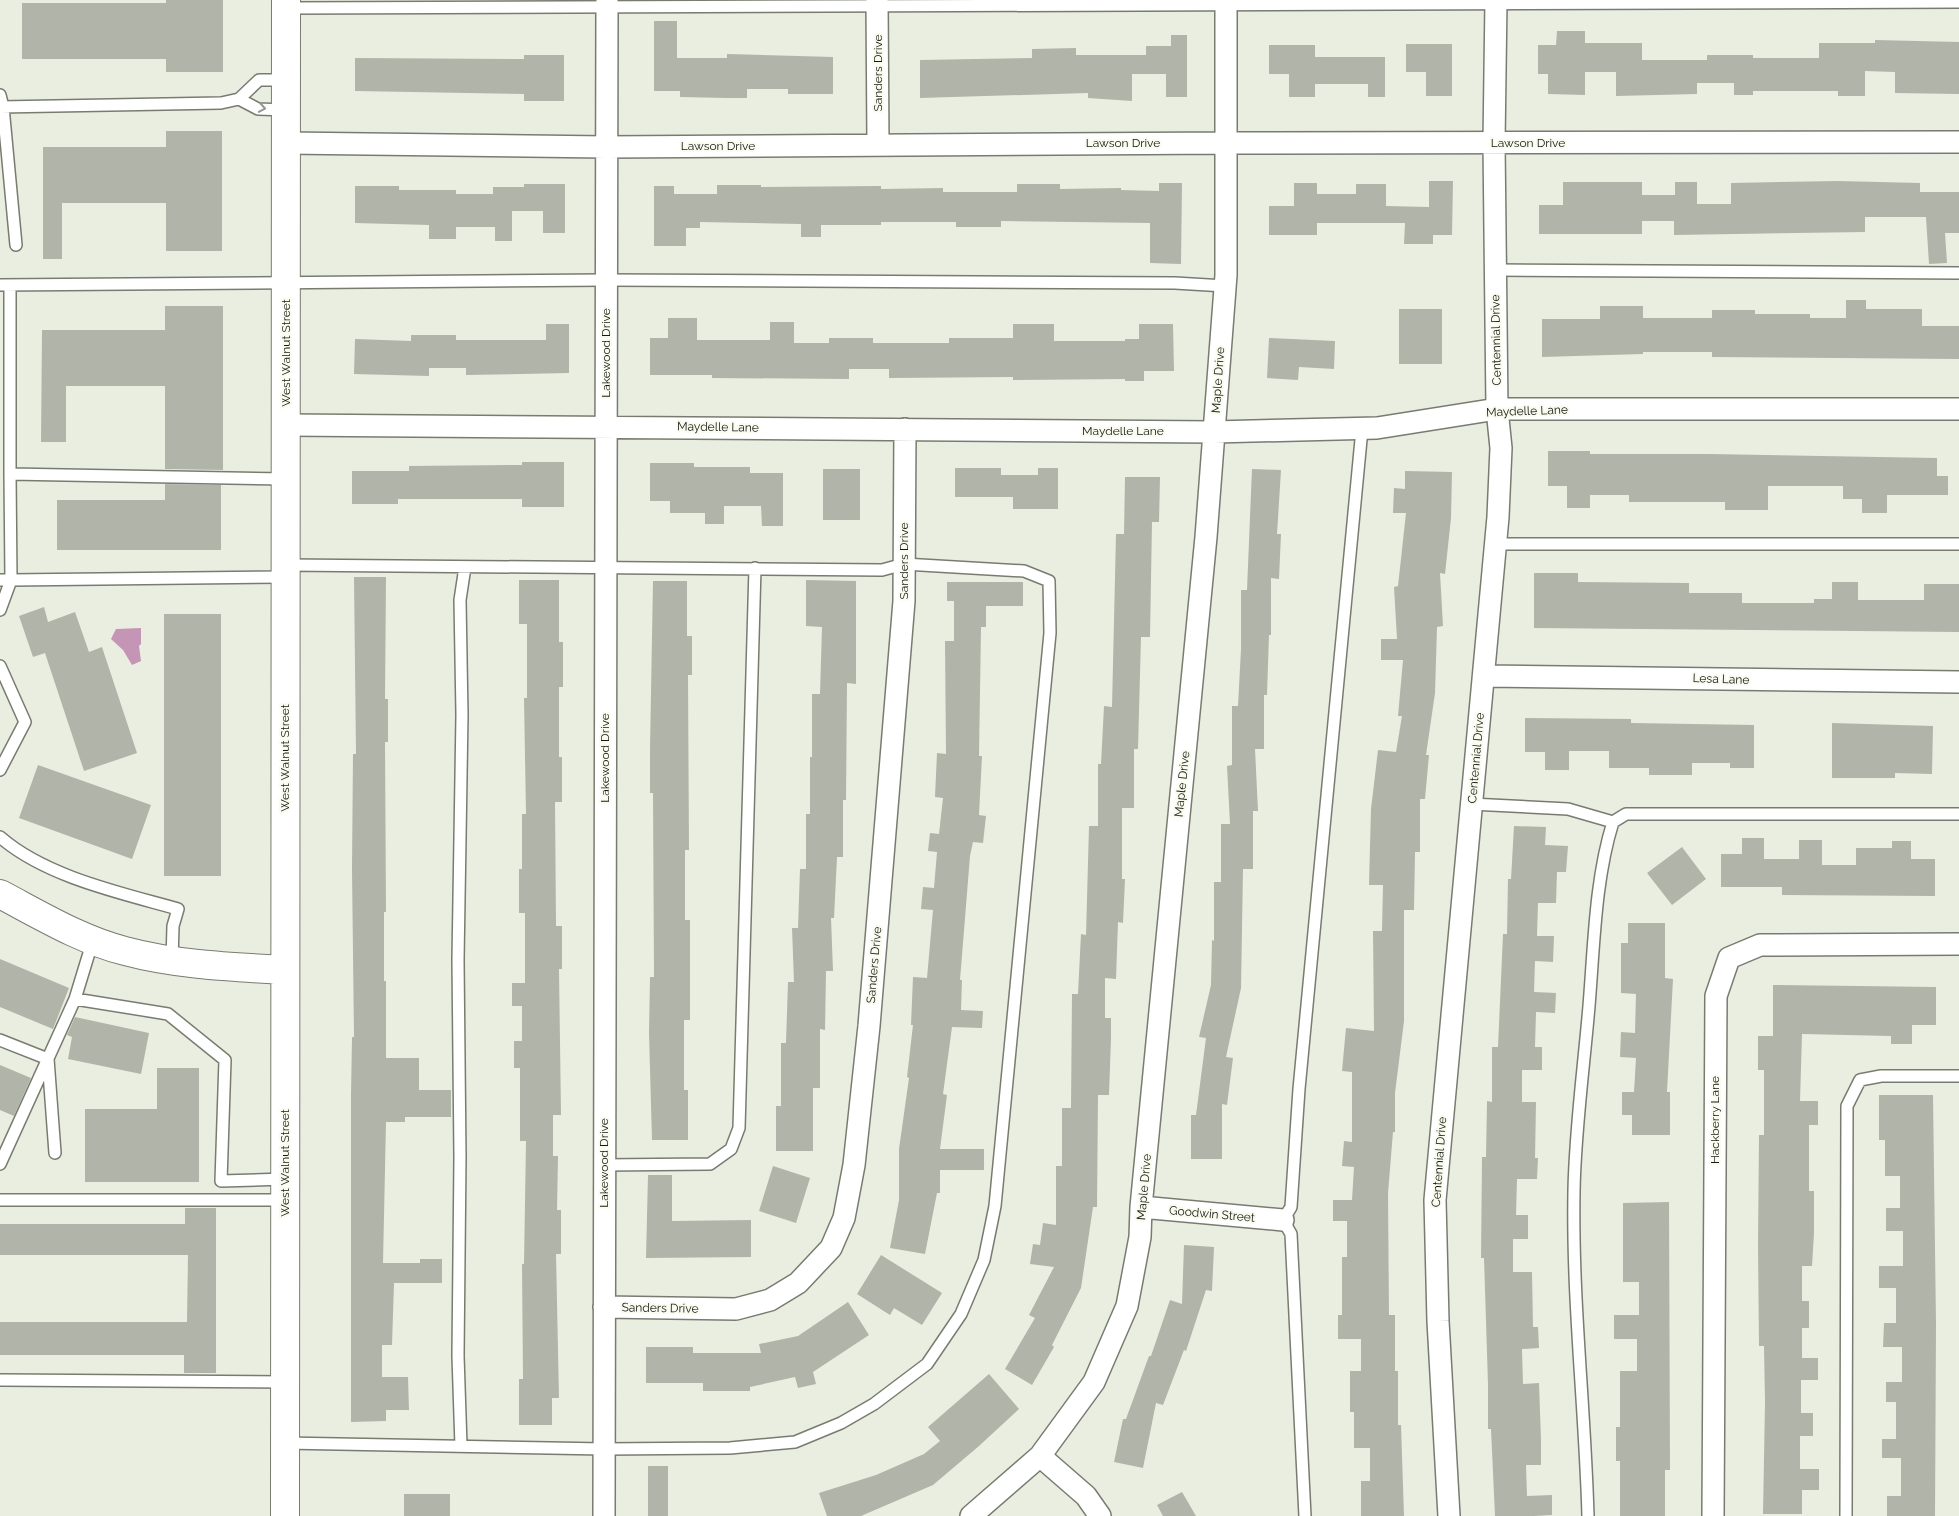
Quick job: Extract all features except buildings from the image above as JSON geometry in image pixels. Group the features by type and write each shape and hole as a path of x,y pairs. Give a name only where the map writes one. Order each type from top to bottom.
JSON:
{"main road":[{"name":"West Walnut Street","path":"285,1516 286,4"},
{"path":"0,894 93,940 125,951 172,961 285,970"}],"street":[{"name":"Maple Drive","path":"970,1516 1040,1456 1094,1382 1127,1306 1140,1237 1141,1207 1206,538 1225,286 1228,143 1226,2"},
{"name":"Centennial Drive","path":"1449,1516 1438,1321 1435,1200 1496,544 1501,448 1497,409 1494,143 1496,2"},
{"name":"Sanders Drive","path":"877,3 878,145"},
{"name":"Lakewood Drive","path":"604,1516 607,4"},
{"name":"Lawson Drive","path":"286,143 606,147 1228,143 1959,142"},
{"name":"Maydelle Lane","path":"286,425 1214,432 1362,429 1497,409 1959,409"},
{"name":"Sanders Drive","path":"604,1307 736,1309 770,1300 798,1283 831,1248 844,1218 858,1135 869,1026 904,601 905,429"},
{"name":"Lesa Lane","path":"1484,676 1959,682"},
{"name":"Hackberry Lane","path":"1713,1516 1716,996 1729,958 1760,945 1959,944"},
{"name":"Goodwin Street","path":"1141,1207 1283,1220"},
{"path":"1040,1456 1086,1496 1100,1516"}],"lane":[{"path":"286,4 1959,2"},
{"path":"2,107 221,103 239,99 259,80 286,80"},
{"path":"0,95 16,245"},
{"path":"239,99 258,109 286,110"},
{"path":"1496,270 1959,273"},
{"path":"0,610 5,580 10,474 5,285 286,281 606,280 988,281 1175,283 1225,286"},
{"path":"1304,1516 1291,1234 1283,1220 1291,1207 1299,1089 1362,429"},
{"path":"10,474 286,479"},
{"path":"1496,544 1959,544"},
{"path":"5,580 465,567 605,566 882,570 904,564 1024,570 1048,581 1050,633 995,1206 984,1260 961,1314 927,1364 874,1404 841,1423 795,1442 730,1448 604,1449 285,1443"},
{"path":"461,1446 458,1356 460,1157 458,960 462,715 460,600 465,567"},
{"path":"604,1165 710,1164 731,1150 739,1128 755,568"},
{"path":"0,666 25,722 0,770"},
{"path":"1472,804 1568,809 1613,822"},
{"path":"1588,1516 1586,1446 1576,1327 1574,1189 1604,849 1613,822 1626,814 1959,814"},
{"path":"1,841 45,865 90,884 178,909 173,926 172,961"},
{"path":"0,1164 75,999 93,940"},
{"path":"75,999 168,1014 225,1060 221,1181 285,1189"},
{"path":"0,1040 48,1059"},
{"path":"48,1059 55,1153"},
{"path":"1846,1516 1847,1106 1860,1080 1881,1076 1959,1076"},
{"path":"0,1200 285,1189"},
{"path":"0,1380 285,1382"}],"shaded area":[{"path":"141,628 141,644 139,646 141,661 132,665 123,650 111,639 116,629"}]}
